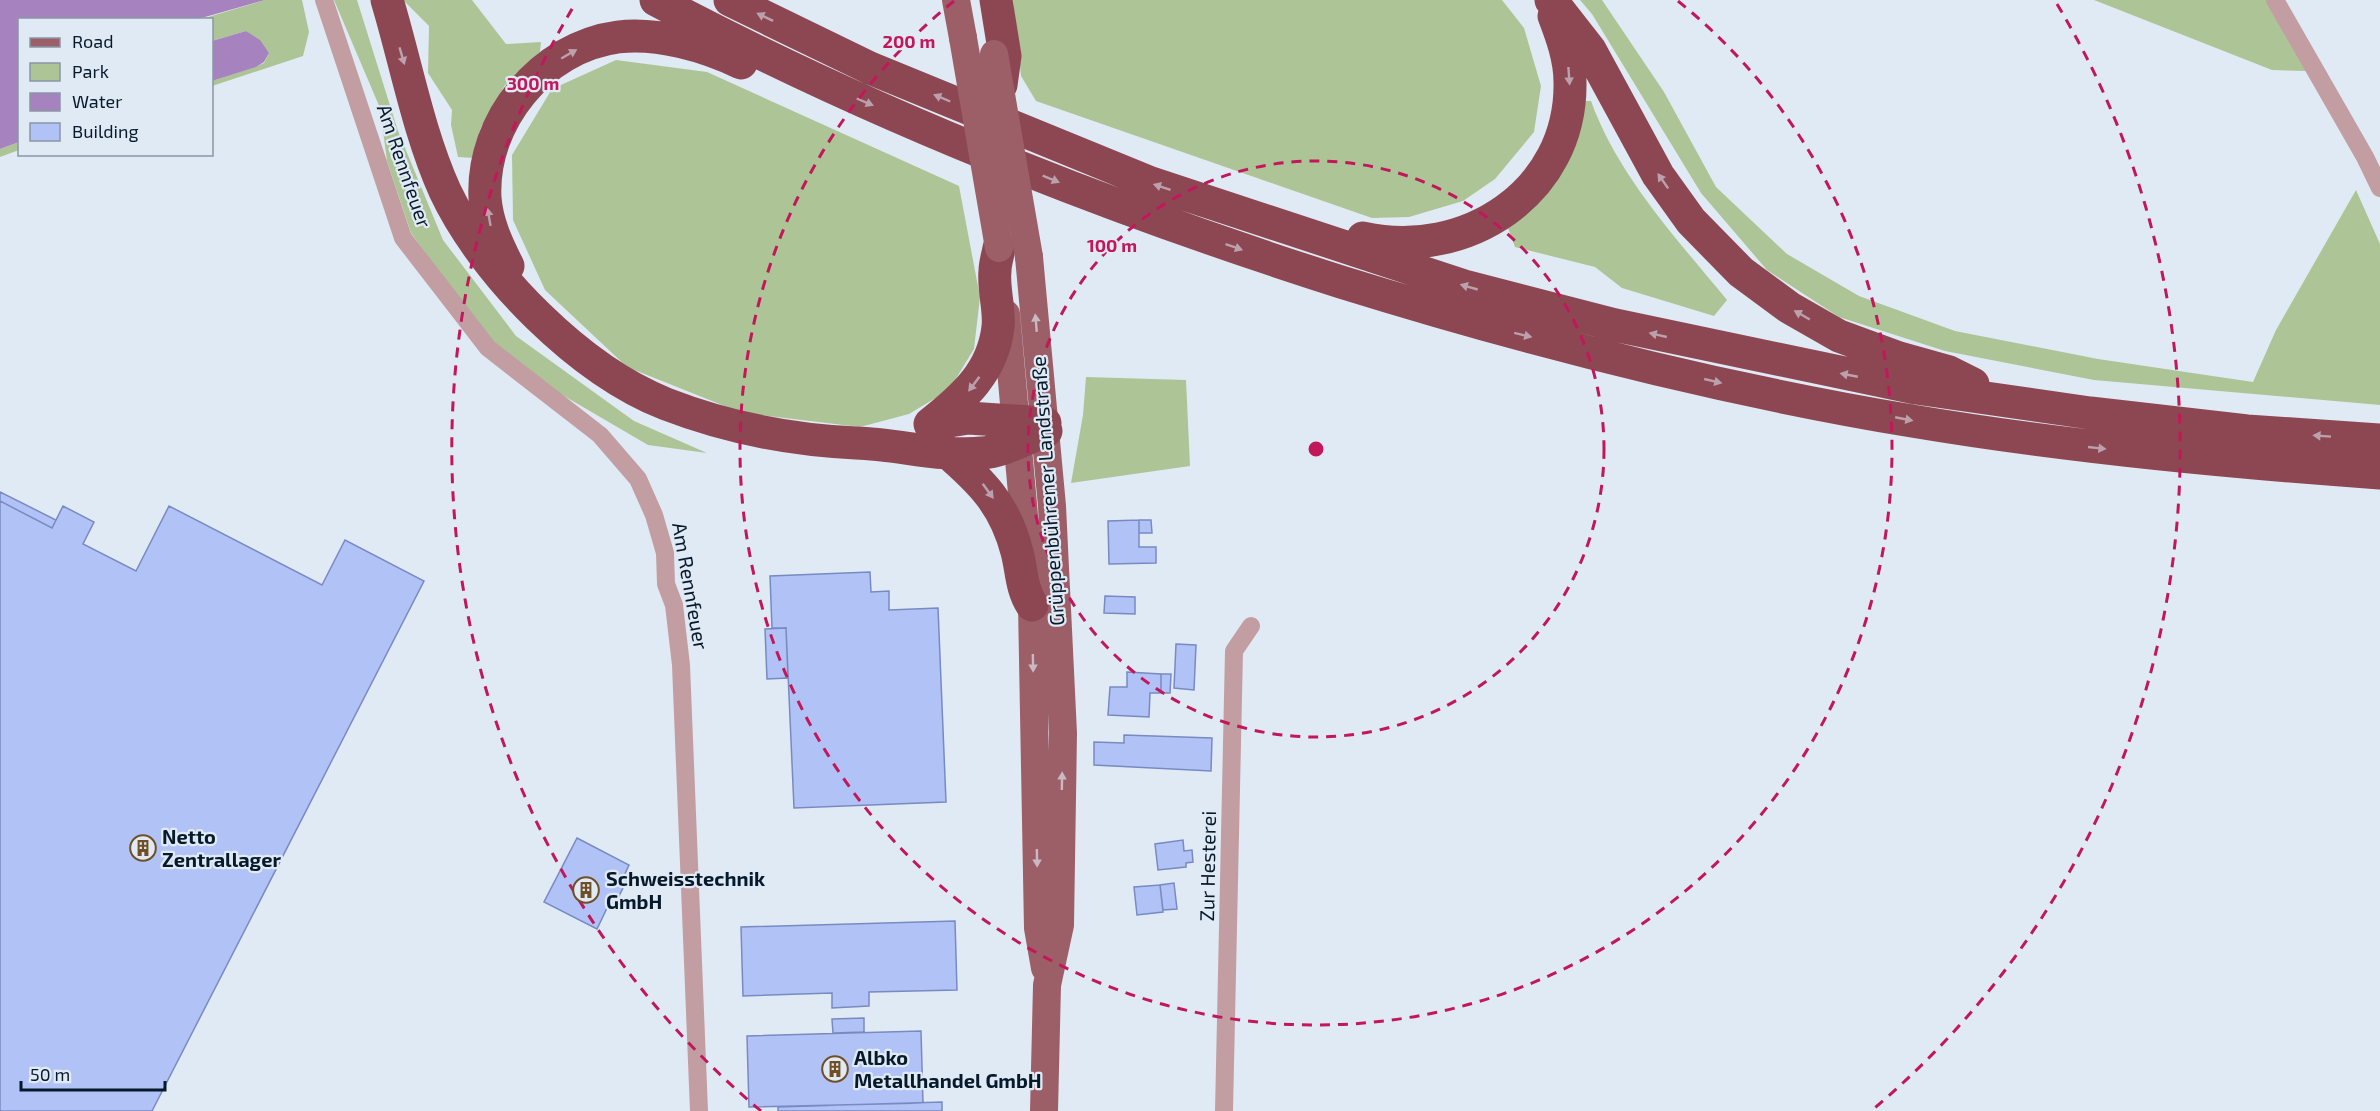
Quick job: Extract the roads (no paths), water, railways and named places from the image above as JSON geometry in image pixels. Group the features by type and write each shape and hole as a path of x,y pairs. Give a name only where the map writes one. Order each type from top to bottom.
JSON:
{"highway":[{"path":"387,0 420,118 445,190 478,249 502,280 545,323 614,375 663,403 726,425 772,436 872,443 946,452 983,453 1032,429"},
{"path":"656,0 829,87 1150,219 1467,321 1739,387 1909,421 2091,447 2244,463 2380,473"},
{"path":"730,0 870,68 1151,183 1464,285 1615,325 1916,388 2247,431 2380,440"},
{"path":"996,0 1000,65"},
{"path":"1218,205 1245,201 1351,236 1379,242 1443,240 1479,227 1510,207 1530,189 1549,167 1562,136 1570,83 1567,54 1550,0"},
{"path":"1550,0 1590,50 1658,175 1691,220 1741,272 1790,308 1839,336 1899,358 1949,372 2010,402"},
{"path":"545,323 508,268 492,236 485,198 487,169 496,135 514,99 542,70 578,48 618,37 654,37 693,46 736,61 790,87 829,87"},
{"path":"930,424 963,399 975,385 993,349 998,327 994,272 1014,252"},
{"path":"872,443 930,424 968,418 1032,429"},
{"path":"946,452 979,479 1005,515 1020,565 1023,591 1032,604"}],"main road":[{"name":"Grüppenbührener Landstraße","path":"956,0 1014,252"},
{"name":"Grüppenbührener Landstraße","path":"982,0 1000,65 1014,252 1063,733 1060,925 1047,985"},
{"name":"Grüppenbührener Landstraße","path":"1032,429 1032,604 1038,928 1047,985 1044,1111"}],"street":[{"name":"Am Rennfeuer","path":"324,0 403,238 488,348 600,435 638,479 654,516 664,553 666,584 674,605 681,665 699,1111"},
{"path":"2275,0 2365,157 2380,188"},
{"name":"Zur Hesterei","path":"1224,1111 1234,651 1251,626"}],"water":[{"path":"0,0 265,0 202,18 18,18 18,142 0,149"},
{"path":"246,31 260,40 269,53 264,62 256,67 213,81 213,41"}],"place":[{"name":"Netto Zentrallager","path":"143,848"},
{"name":"Schweisstechnik GmbH","path":"586,890"},
{"name":"Albko Metallhandel GmbH","path":"835,1069"}]}
